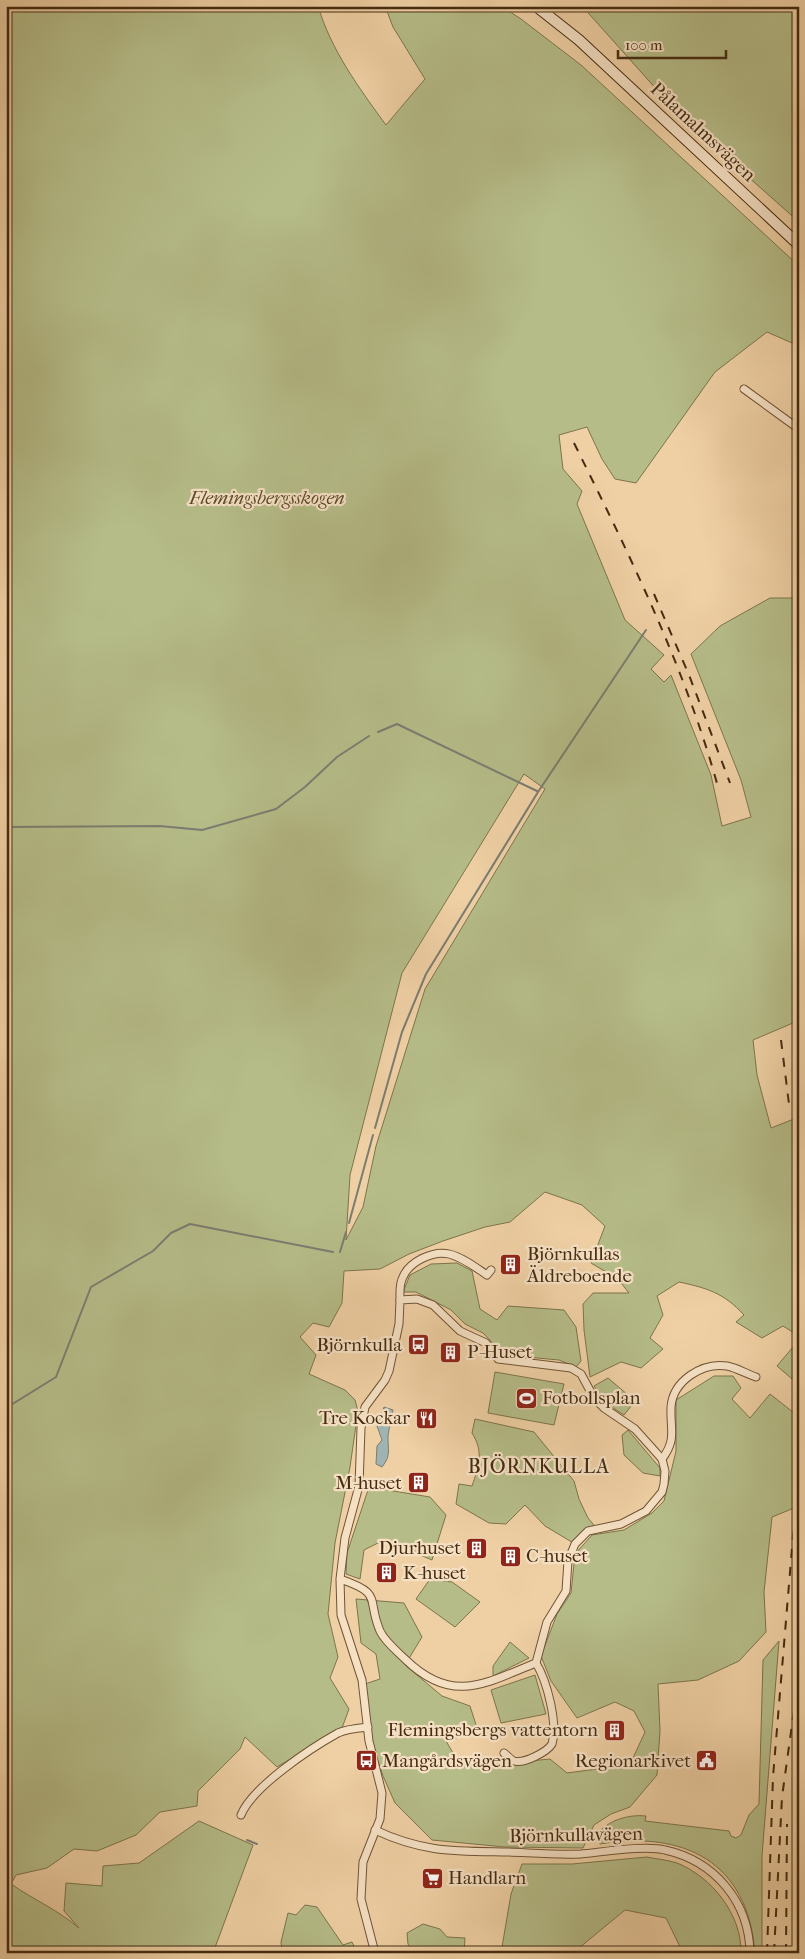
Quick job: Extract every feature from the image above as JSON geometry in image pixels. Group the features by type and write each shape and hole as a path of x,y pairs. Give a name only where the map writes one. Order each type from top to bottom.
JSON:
{"street":[{"name":"Pålamalmsvägen","path":"536,6 579,40 799,245"},
{"path":"744,389 799,429"},
{"path":"375,1953 361,1899 364,1862 382,1803 368,1727 362,1680 341,1615 340,1579 342,1550 359,1486 361,1428 365,1407 385,1380 399,1324 400,1284 407,1269 423,1258 434,1254 454,1256 487,1275 491,1270"},
{"path":"400,1300 417,1299 433,1305 460,1331 486,1343 498,1359 571,1368 581,1374 594,1398 604,1408 635,1429 662,1459 665,1471 662,1492 646,1511 621,1524 588,1532 575,1544 568,1561 566,1591 547,1622 536,1663 545,1680 552,1722 552,1744 542,1754 519,1761 514,1761 504,1753"},
{"path":"662,1459 672,1441 671,1406 673,1397 688,1376 720,1365 756,1377"},
{"path":"340,1579 363,1587 368,1592 375,1607 381,1633 417,1670 432,1680 460,1688 480,1686 536,1663"},
{"path":"241,1815 245,1805 259,1788 282,1771 339,1732 368,1727"},
{"name":"Björnkullavägen","path":"375,1830 408,1845 432,1850 566,1854 664,1850 698,1862 724,1883 745,1921 750,1953"}],"green space":[{"name":"Flemingsbergsskogen","path":"6,6 318,6 338,53 356,83 386,125 425,79 393,27 385,6 501,6 581,65 799,266 799,346 767,332 715,372 636,483 615,479 602,459 587,427 559,435 563,469 582,491 577,504 625,620 664,655 651,669 664,682 671,675 711,775 722,826 751,817 741,780 691,654 720,626 770,598 799,598 799,1026 793,1023 753,1040 757,1075 771,1128 799,1117 799,1336 783,1326 762,1338 736,1322 744,1315 722,1296 707,1289 679,1282 657,1296 663,1315 650,1338 663,1349 641,1368 621,1362 590,1377 583,1304 593,1293 629,1293 618,1279 591,1263 605,1226 582,1205 545,1192 510,1222 485,1227 443,1241 409,1254 380,1269 344,1271 342,1303 329,1327 313,1323 300,1337 316,1355 309,1374 345,1390 355,1400 358,1411 350,1467 335,1543 328,1614 338,1657 330,1678 349,1709 342,1728 277,1767 245,1737 240,1749 198,1791 197,1806 160,1812 136,1835 97,1851 74,1849 47,1868 16,1875 11,1884 79,1928 64,1911 66,1883 102,1886 103,1866 139,1863 199,1821 253,1845 213,1953 6,1953","holes":["524,774 545,789 425,989 376,1146 363,1207 346,1240 350,1175 402,973"]},
{"path":"582,6 799,6 799,222 683,119"},
{"path":"457,1263 472,1271 480,1309 497,1320 508,1306 564,1310 576,1327 581,1361 576,1367 559,1360 504,1355 483,1333 465,1324 451,1310 416,1292 403,1292 410,1275 431,1264"},
{"path":"799,1340 799,1385 777,1366"},
{"name":"Fotbollsplan","path":"495,1372 564,1384 554,1425 488,1413"},
{"path":"714,1376 733,1376 741,1388 732,1399 750,1418 770,1394 794,1413 799,1408 799,1506 772,1517 764,1592 766,1632 739,1661 698,1680 658,1684 660,1731 657,1775 630,1807 611,1814 594,1825 583,1848 505,1847 432,1840 395,1803 373,1746 365,1684 380,1679 376,1654 361,1643 356,1599 404,1603 422,1637 405,1665 442,1696 470,1706 478,1731 446,1741 460,1765 500,1764 550,1759 567,1773 605,1768 633,1758 645,1732 634,1711 615,1702 577,1718 551,1681 541,1656 557,1614 571,1593 575,1554 592,1535 624,1530 652,1513 664,1501 676,1451 676,1400"},
{"path":"608,1378 635,1401 624,1415 604,1402 594,1386"},
{"path":"475,1419 534,1432 574,1481 579,1499 588,1518 598,1530 595,1529 575,1544 545,1526 525,1505 506,1524 489,1523 456,1504 459,1484 472,1486 478,1465 478,1446 472,1433"},
{"path":"628,1430 660,1468 660,1476 643,1473 624,1455 622,1435"},
{"path":"369,1487 430,1497 446,1515 432,1560 384,1540 364,1550 360,1579 346,1574 347,1553"},
{"path":"430,1579 452,1582 480,1602 455,1627 416,1599"},
{"path":"779,1641 762,1856 762,1953 755,1953 750,1922 740,1896 725,1875 706,1859 684,1848 659,1842 630,1841 600,1844 595,1839 610,1823 632,1816 646,1816 645,1821 729,1831 731,1836 736,1838 741,1835 749,1815 759,1804 763,1660"},
{"path":"510,1642 529,1658 493,1676 493,1666"},
{"path":"535,1675 546,1714 501,1723 491,1690"},
{"path":"647,1857 670,1861 690,1869 713,1888 722,1899 736,1925 741,1953 683,1953 666,1918 625,1910 579,1948 577,1953 501,1953 511,1894 522,1864 572,1864"},
{"path":"305,1905 317,1907 343,1945 352,1942 354,1946 352,1950 345,1953 282,1953 281,1942 288,1913 296,1915"},
{"path":"423,1924 440,1929 447,1937 465,1938 464,1953 413,1953 408,1944 407,1933"}],"shaded area":[{"path":"384,1407 393,1410 388,1435 388,1456 382,1467 376,1464 377,1446 382,1440 377,1426"}],"waterway":[{"path":"375,1128 402,1032 426,974 538,792 646,630"},
{"path":"378,732 397,724 537,791"},
{"path":"6,827 160,826 202,830 276,809 305,787 337,757 369,736"},
{"path":"349,1223 373,1135"},
{"path":"6,1408 56,1377 91,1287 153,1251 171,1233 190,1224 333,1252"},
{"path":"340,1252 346,1232"},
{"path":"247,1840 257,1844"}],"railway":[{"path":"574,443 654,612 689,698 705,742 718,787"},
{"path":"654,594 689,675 730,783"},
{"path":"797,1038 799,1049"},
{"path":"781,1040 789,1104"},
{"path":"767,1953 773,1777 794,1524"},
{"path":"774,1953 782,1797 799,1674"},
{"path":"786,1953 787,1824"},
{"path":"796,1953 799,1850"}],"place":[{"name":"Björnkullas Äldreboende","path":"511,1265"},
{"name":"Björnkulla","path":"418,1345"},
{"name":"P-Huset","path":"451,1352"},
{"name":"Fotbollsplan","path":"526,1398"},
{"name":"Tre Kockar","path":"426,1418"},
{"name":"M-huset","path":"418,1483"},
{"name":"Djurhuset","path":"477,1548"},
{"name":"C-huset","path":"510,1556"},
{"name":"K-huset","path":"387,1573"},
{"name":"Flemingsbergs vattentorn","path":"614,1730"},
{"name":"Mangårdsvägen","path":"366,1761"},
{"name":"Regionarkivet","path":"707,1761"},
{"name":"Handlarn","path":"432,1878"}],"district":[{"name":"BJÖRNKULLA","path":"539,1466"}]}
